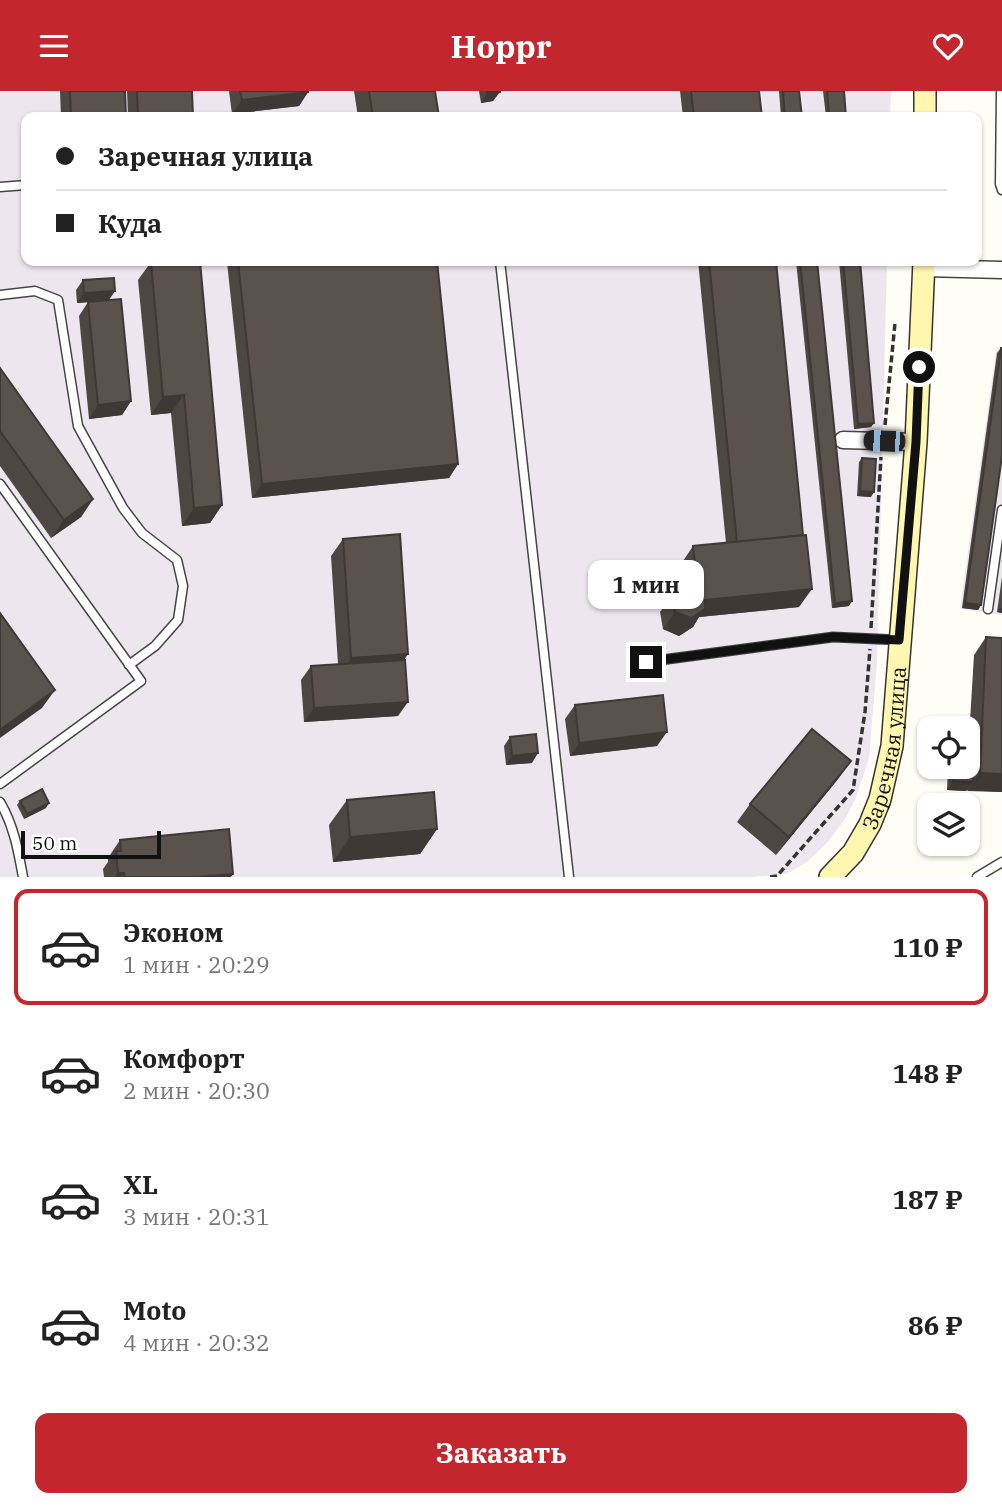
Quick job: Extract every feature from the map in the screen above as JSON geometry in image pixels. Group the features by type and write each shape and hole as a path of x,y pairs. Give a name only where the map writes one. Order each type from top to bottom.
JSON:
{"street":[{"path":"925,91 925,112"},
{"name":"Заречная улица","path":"830,877 853,853 870,824 887,773 893,738 916,442 924,266"},
{"path":"950,266 1002,270"},
{"path":"843,440 916,442"}],"lane":[{"path":"1001,91 1002,190"},
{"path":"0,187 21,185"},
{"path":"501,266 569,877"},
{"path":"0,295 34,291 58,300 78,426 123,508 142,533 177,560 183,586 178,620 155,646 129,665"},
{"path":"0,484 141,681 0,784"},
{"path":"988,610 1002,510"},
{"path":"646,662 833,637 899,640"},
{"path":"0,802 15,836 23,877"},
{"path":"978,877 1002,863"}],"path":[{"path":"770,877 777,876 853,790 865,712 895,323"}],"shaded area":[{"path":"0,91 891,91 890,112 21,112 21,266 887,266 877,663 869,758 855,800 827,843 807,862 786,874 753,877 0,877"},
{"path":"996,351 1002,352 1002,615 960,609"}],"building":[{"path":"70,91 125,91 126,112 71,112"},
{"path":"137,91 192,91 193,112 138,112"},
{"path":"240,91 308,91 308,92 242,100"},
{"path":"369,91 435,91 438,112 372,112"},
{"path":"691,91 759,91 761,112 693,112"},
{"path":"783,91 799,91 801,112 785,112"},
{"path":"827,91 844,91 846,112 829,112"},
{"path":"151,266 200,266 222,505 194,508 184,395 163,397"},
{"path":"239,266 438,266 458,464 262,484"},
{"path":"709,266 776,266 803,535 737,542"},
{"path":"801,266 818,266 852,601 835,603"},
{"path":"843,266 860,266 874,423 858,424"},
{"path":"114,278 115,291 84,293 83,280"},
{"path":"121,299 131,401 98,405 88,302"},
{"path":"1001,348 1002,456 981,605 965,603"},
{"path":"0,368 93,499 64,520 0,431"},
{"path":"862,458 876,459 874,492 860,491"},
{"path":"400,534 408,654 351,658 343,539"},
{"path":"806,535 812,589 705,600 705,609 692,618 675,612 673,594 686,585 697,584 693,546"},
{"path":"0,613 55,690 0,730"},
{"path":"986,637 1002,638 1002,774 980,773"},
{"path":"405,660 408,702 314,708 311,666"},
{"path":"663,695 667,732 579,743 575,705"},
{"path":"812,729 851,761 789,837 750,804"},
{"path":"536,734 538,753 512,756 510,737"},
{"path":"953,779 973,779 973,782"},
{"path":"42,789 49,803 27,814 20,801"},
{"path":"434,792 437,829 350,837 347,800"},
{"path":"229,829 233,874 124,877 124,873 118,873 116,851 121,851 120,840"}],"route":[{"path":"646,662 833,637 899,640 916,442 919,367"}]}
